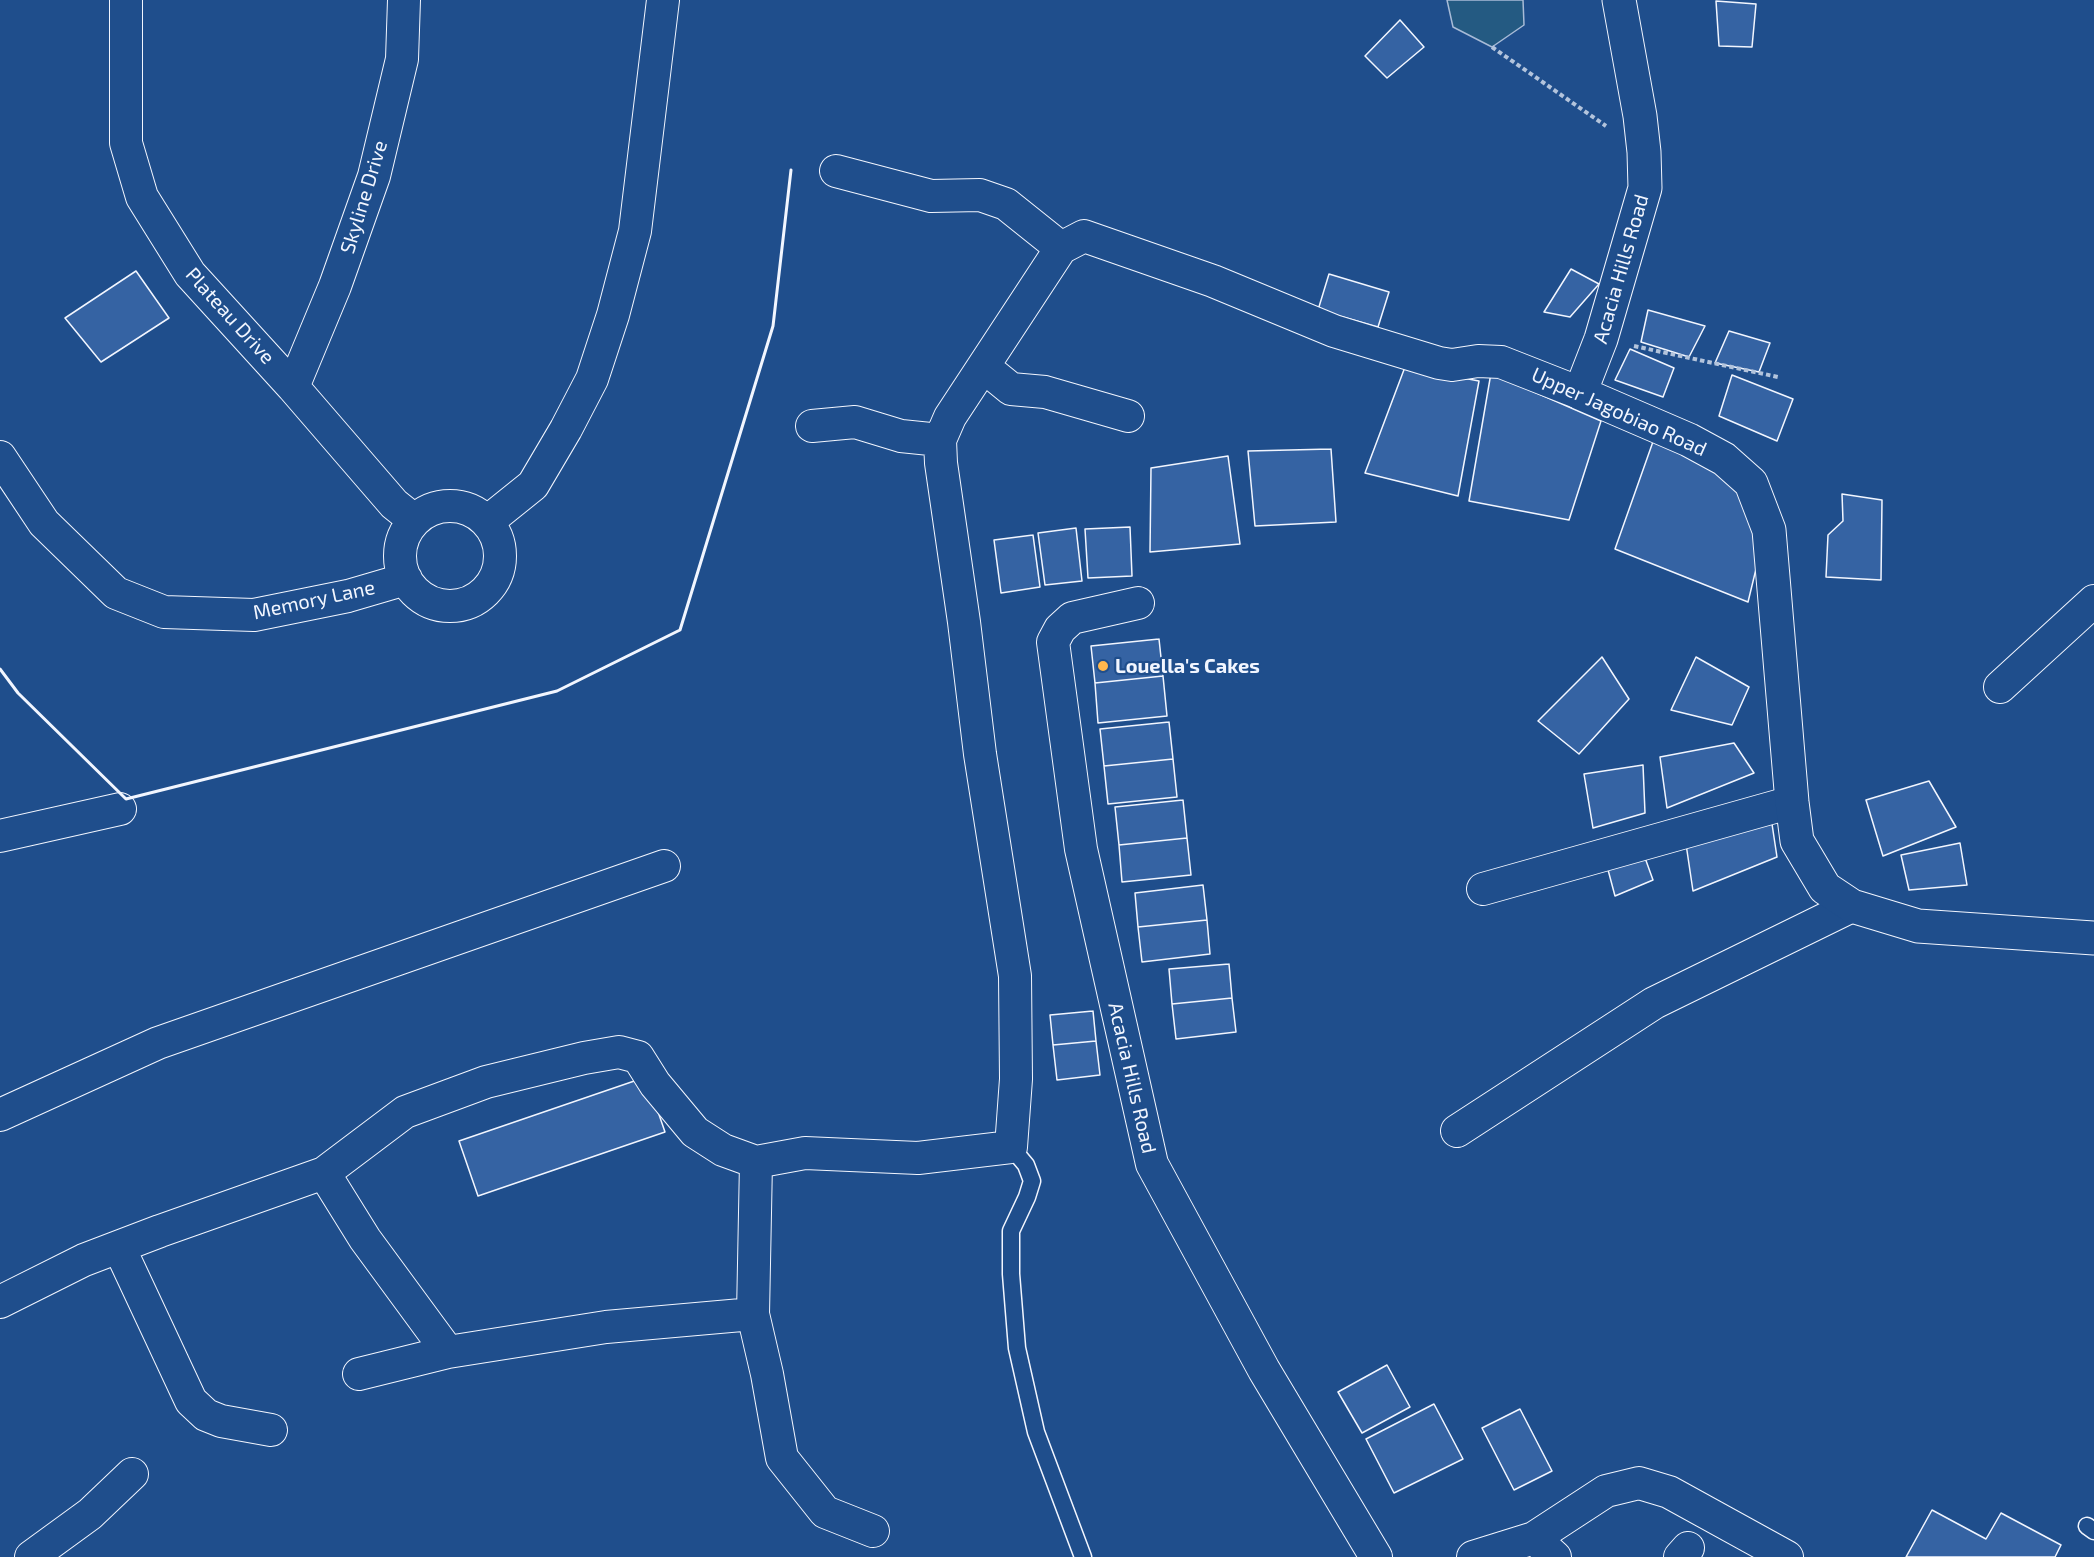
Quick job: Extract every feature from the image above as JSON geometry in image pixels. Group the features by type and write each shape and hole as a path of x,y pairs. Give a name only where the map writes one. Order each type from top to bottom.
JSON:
{"street":[{"name":"Plateau Drive","path":"126,0 126,143 142,197 189,274 293,387 394,504 414,520"},
{"name":"Skyline Drive","path":"293,387 335,286 374,176 402,58 404,0"},
{"path":"487,522 533,485 592,379 613,315 635,231 663,0"},
{"name":"Acacia Hills Road","path":"1580,393 1601,339 1645,188 1640,116 1619,0"},
{"path":"0,1302 84,1260 324,1173 405,1112 486,1082 584,1058 619,1052 638,1057 655,1084 695,1132 723,1150 756,1162 805,1154 918,1158 1011,1147 1016,1079 1015,976 980,754 941,464 940,440 950,417 1061,248 1006,204 980,195 931,196 836,171"},
{"name":"Upper Jagobiao Road","path":"1061,248 1084,236 1213,281 1334,331 1439,363 1452,365 1478,361 1501,362 1689,440 1724,459 1751,483 1769,530 1797,841 1825,888 1851,906 1918,926 2094,938"},
{"path":"984,367 1011,389 1045,392 1128,416"},
{"path":"812,426 855,422 901,436 940,440"},
{"name":"Memory Lane","path":"0,457 44,523 116,593 164,612 254,615 348,596 406,579"},
{"path":"457,506 478,514 487,522 495,532 501,557 493,582 485,592 462,605 449,606 424,598 414,590 402,570 400,548 414,520 434,508 457,506"},
{"path":"2000,687 2094,601"},
{"name":"Acacia Hills Road","path":"1138,603 1072,618 1060,629 1053,642 1081,849 1152,1164 1264,1370 1376,1557"},
{"path":"1483,889 1792,802"},
{"path":"0,836 120,809"},
{"path":"0,1115 158,1043 664,866"},
{"path":"1457,1131 1654,1003 1851,906"},
{"path":"756,1162 753,1314 767,1374 782,1458 825,1512 873,1531"},
{"path":"324,1173 365,1239 448,1352"},
{"path":"119,1247 191,1401 206,1415 221,1421 271,1430"},
{"path":"359,1374 448,1352 606,1326 753,1314"},
{"path":"32,1557 90,1514 132,1474"},
{"path":"1473,1557 1545,1548 1606,1491 1639,1483 1669,1492 1787,1557"}],"lane":[{"path":"1011,1147 1026,1165 1032,1181 1011,1231 1011,1274 1017,1348 1036,1432 1083,1557"}],"path":[{"path":"1492,47 1644,152"},
{"path":"1601,339 1778,377"}],"shaded area":[{"path":"1447,0 1523,0 1524,25 1492,47 1453,27"}],"building":[{"path":"1716,1 1756,4 1752,47 1719,46"},
{"path":"1400,20 1424,47 1387,78 1365,56"},
{"path":"1571,269 1599,284 1570,317 1544,312"},
{"path":"136,271 169,318 101,362 65,318"},
{"path":"1329,274 1389,292 1378,327 1318,310"},
{"path":"1648,310 1705,326 1689,357 1641,342"},
{"path":"1729,331 1770,343 1759,372 1715,363"},
{"path":"1630,349 1674,368 1663,397 1615,380"},
{"path":"1405,367 1479,381 1458,496 1365,473"},
{"path":"1491,373 1601,421 1569,520 1469,501"},
{"path":"1732,375 1793,399 1777,441 1719,416"},
{"path":"1655,436 1730,472 1765,532 1748,602 1615,549"},
{"path":"1331,449 1336,522 1255,526 1248,451"},
{"path":"1228,456 1240,544 1150,552 1151,468"},
{"path":"1842,494 1882,500 1881,580 1826,577 1828,535 1843,521"},
{"path":"1130,527 1132,576 1088,578 1085,529"},
{"path":"1076,528 1082,581 1045,585 1038,533"},
{"path":"1033,535 1040,587 1001,593 994,540"},
{"path":"1159,639 1163,676 1095,683 1091,646"},
{"path":"1602,657 1629,699 1579,754 1538,721"},
{"path":"1696,657 1749,687 1732,725 1671,710"},
{"path":"1163,676 1167,716 1098,723 1095,683"},
{"path":"1169,722 1173,759 1104,766 1100,729"},
{"path":"1734,743 1754,773 1667,808 1660,757"},
{"path":"1173,759 1177,797 1108,804 1104,766"},
{"path":"1643,765 1645,813 1593,828 1584,774"},
{"path":"1929,781 1956,827 1883,856 1866,800"},
{"path":"1183,800 1187,838 1119,845 1115,807"},
{"path":"1772,824 1777,857 1693,891 1686,844"},
{"path":"1187,838 1191,875 1122,882 1119,845"},
{"path":"1960,843 1967,885 1909,890 1901,855"},
{"path":"1644,855 1653,880 1615,896 1607,866"},
{"path":"1203,885 1207,920 1138,927 1135,893"},
{"path":"1207,920 1210,954 1142,962 1138,927"},
{"path":"1229,964 1232,998 1172,1004 1169,969"},
{"path":"1232,998 1236,1032 1176,1039 1172,1004"},
{"path":"1093,1011 1096,1041 1053,1045 1050,1015"},
{"path":"1096,1041 1100,1075 1057,1080 1053,1045"},
{"path":"646,1077 665,1132 478,1196 459,1141"},
{"path":"1387,1365 1410,1407 1362,1433 1338,1392"},
{"path":"1434,1404 1463,1459 1394,1493 1366,1439"},
{"path":"1520,1409 1552,1471 1514,1490 1482,1428"},
{"path":"1932,1510 1986,1539 2001,1513 2061,1545 2055,1557 1906,1557"}],"wall":[{"path":"0,669 18,693 126,799 557,691 680,630 773,326 791,170"}],"place":[{"name":"Louella's Cakes","path":"1103,666"}]}
